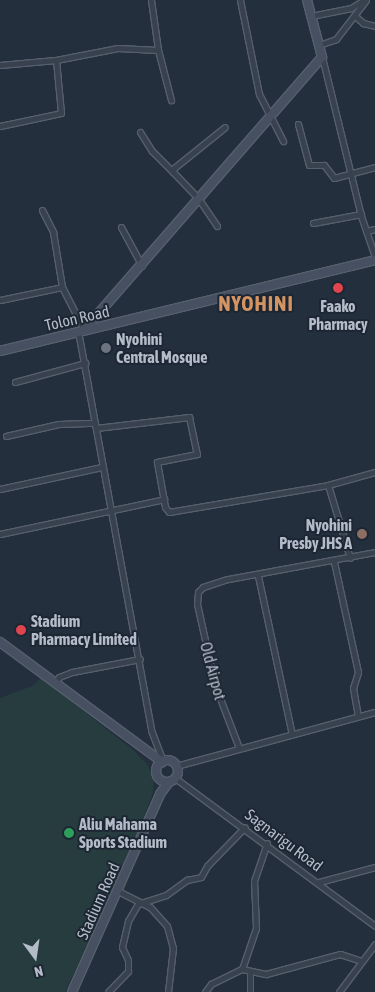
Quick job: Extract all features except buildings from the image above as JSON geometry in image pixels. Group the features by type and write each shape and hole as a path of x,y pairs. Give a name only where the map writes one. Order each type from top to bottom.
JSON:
{"main road":[{"path":"81,331 142,266 198,198 322,57 307,0"},
{"name":"Tolon Road","path":"0,351 160,314 375,259"},
{"path":"0,642 144,751 176,766 172,780 157,774"},
{"path":"144,751 157,774 160,794"},
{"path":"157,774 163,761"},
{"name":"Stadium Road","path":"72,992 160,794 172,780"}],"street":[{"path":"151,0 158,50 171,100"},
{"path":"240,0 259,94 269,116 277,125 283,141"},
{"path":"311,16 351,8 365,0"},
{"path":"319,45 336,39 355,16 365,0"},
{"path":"355,16 363,23 375,26"},
{"path":"0,64 56,60 118,48 158,50"},
{"path":"322,57 361,214 375,259"},
{"path":"0,126 61,113 54,63 56,60"},
{"path":"298,124 309,165 324,164 334,178 352,175 375,167"},
{"path":"173,172 174,168 225,127"},
{"path":"140,132 152,151 198,198 217,226"},
{"path":"42,210 52,232 62,287 81,331 102,467 140,659 151,730 163,761"},
{"path":"313,223 361,214"},
{"path":"120,228 142,266"},
{"path":"366,231 375,229"},
{"path":"0,300 62,287"},
{"path":"15,382 85,363"},
{"path":"6,436 59,424 95,426 189,418 197,454 157,462 164,499 169,512 328,485 375,472"},
{"path":"0,489 102,467"},
{"path":"328,485 350,558"},
{"path":"0,534 164,499"},
{"path":"292,734 258,576 334,562 375,552"},
{"path":"334,562 358,672 353,688 358,716"},
{"name":"Old Airpot","path":"240,748 215,685 197,604 198,592 203,587 228,580 258,576"},
{"path":"55,683 59,677 72,672 140,659"},
{"path":"176,766 375,712"},
{"name":"Sagnarigu Road","path":"172,780 245,827 375,926"},
{"path":"108,992 128,971 128,960 122,947 123,938 132,912 141,901 166,895 186,880 201,877 207,866 245,827"},
{"path":"205,992 211,984 242,969 256,928 254,882 267,843"},
{"path":"319,882 375,867"},
{"path":"118,891 141,901 161,917 173,940 168,992"},
{"path":"339,992 375,944"},
{"path":"242,969 250,973 266,974 331,955 346,954 362,961"},
{"path":"250,973 250,992"}],"green space":[{"name":"Aliu Mahama Sports Stadium","path":"41,678 132,749 147,764 154,777 153,793 125,864 65,992 0,992 0,698 32,686"}],"place":[{"name":"Faako Pharmacy","path":"338,288"},
{"name":"Nyohini Central Mosque","path":"106,348"},
{"name":"Nyohini Presby JHS A","path":"362,534"},
{"name":"Stadium Pharmacy Limited","path":"21,630"},
{"name":"Aliu Mahama Sports Stadium","path":"69,833"}],"district":[{"name":"NYOHINI","path":"256,303"}]}
